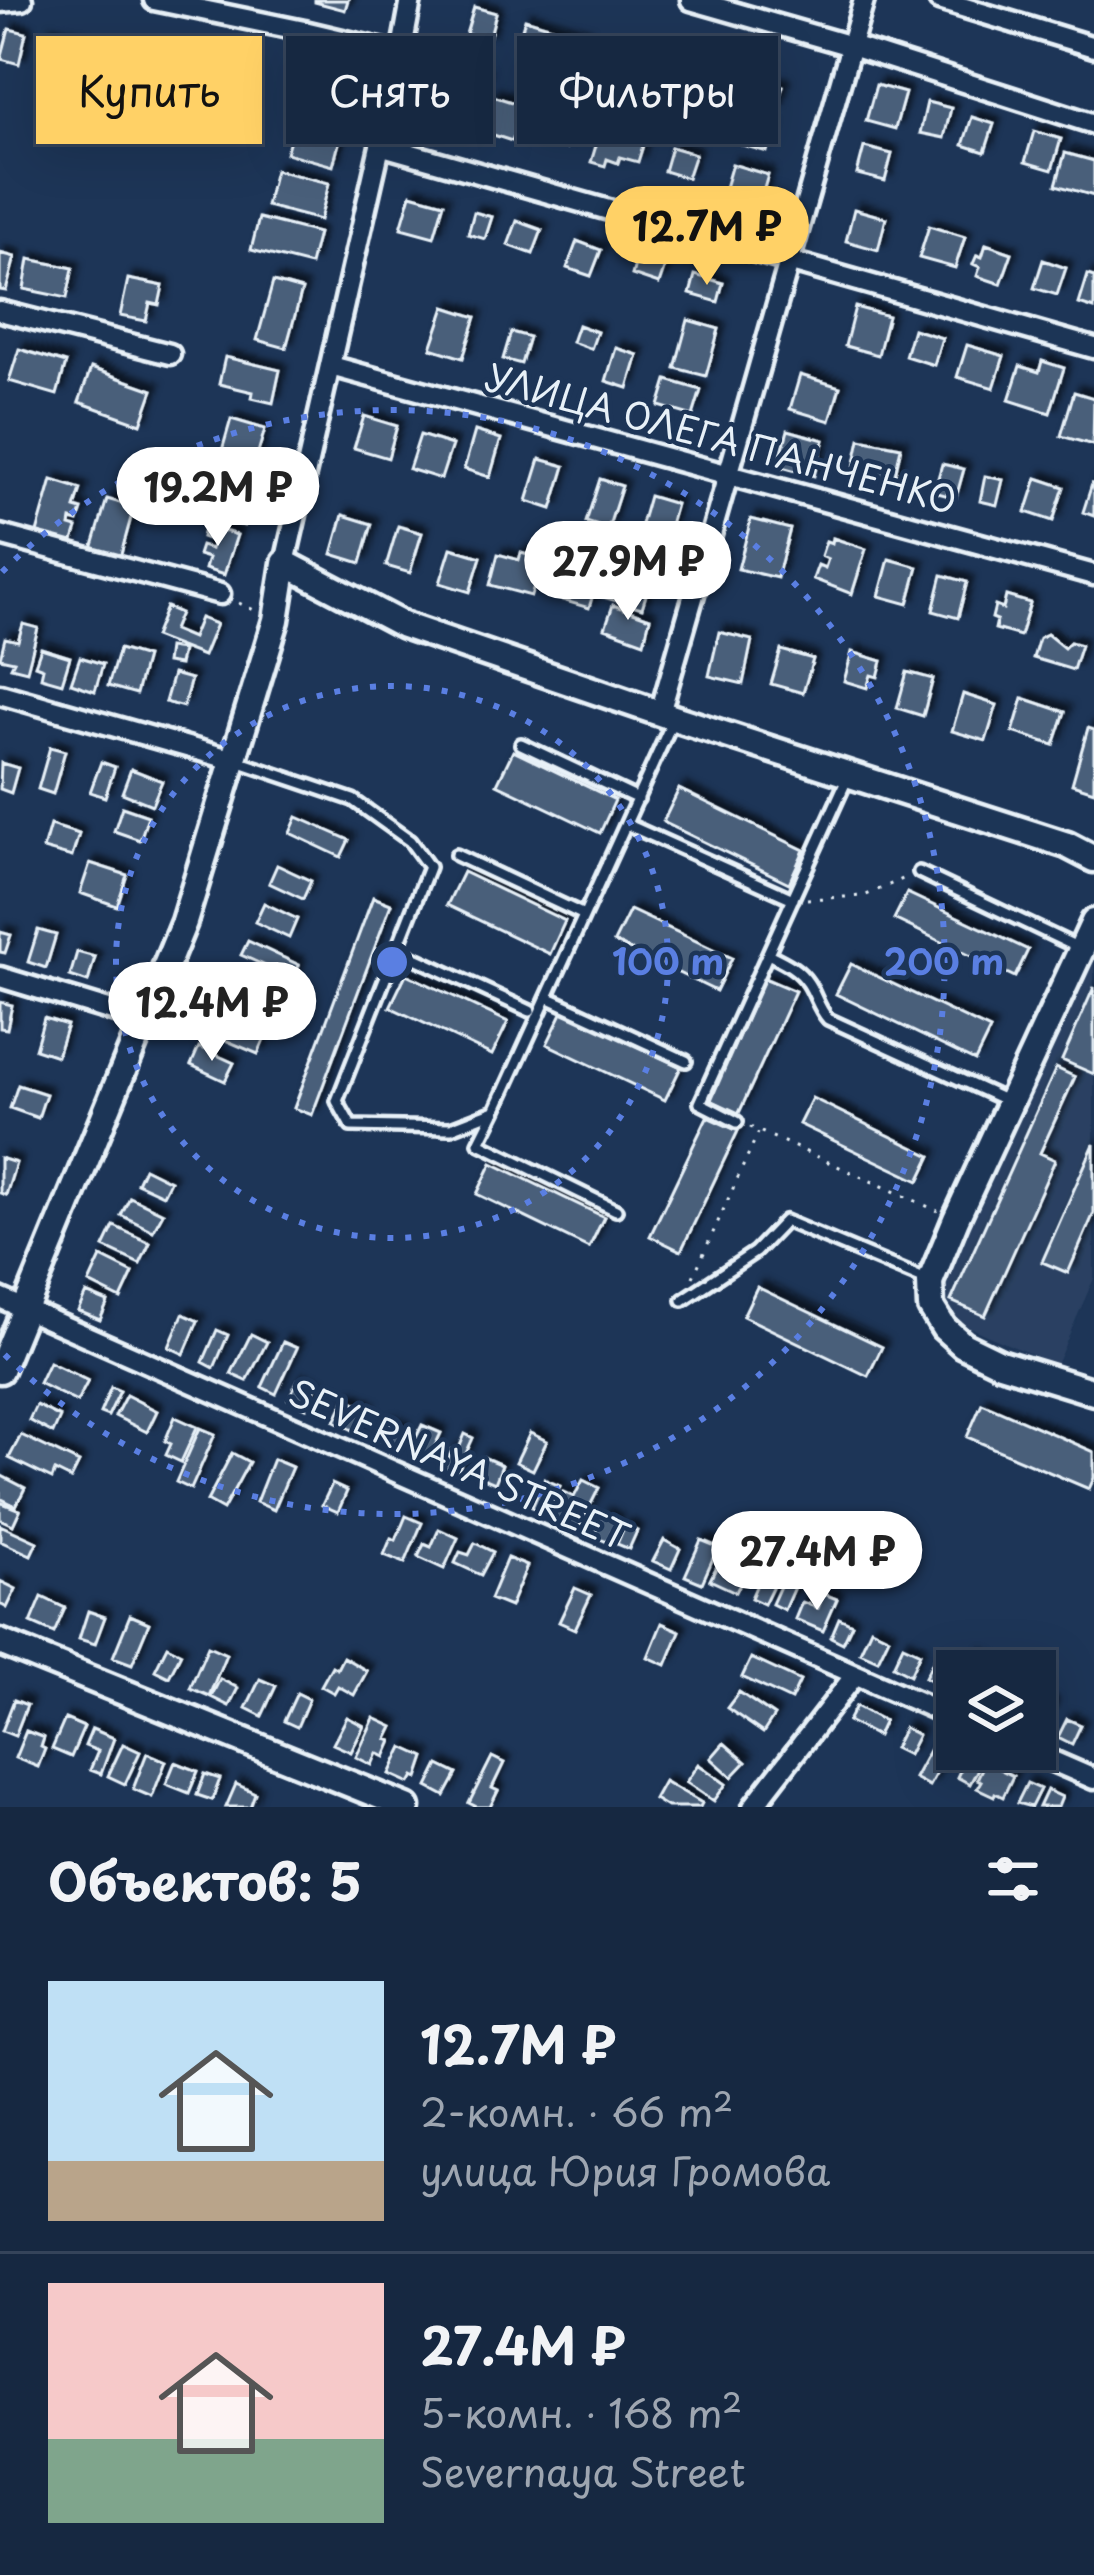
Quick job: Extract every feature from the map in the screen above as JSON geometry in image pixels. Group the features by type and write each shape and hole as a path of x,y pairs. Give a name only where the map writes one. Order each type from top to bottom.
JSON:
{"street":[{"path":"0,2 22,0"},
{"path":"154,0 324,36"},
{"path":"404,36 411,0"},
{"path":"692,0 1094,124"},
{"path":"667,716 728,477 864,0"},
{"path":"939,0 1094,47"},
{"path":"0,1370 184,922 275,620 380,145 1094,348"},
{"path":"0,311 170,355"},
{"name":"УЛИЦА ОЛЕГА ПАНЧЕНКО","path":"331,366 1094,575"},
{"path":"0,535 220,594"},
{"path":"285,563 403,626 1067,845 1094,860"},
{"path":"0,694 233,760"},
{"path":"1094,922 930,1282 932,1307 944,1328 963,1346 1000,1363 1094,1392"},
{"path":"0,977 145,1021"},
{"name":"SEVERNAYA STREET","path":"0,1298 936,1710"},
{"path":"0,1642 407,1807"},
{"path":"753,1807 854,1675"},
{"path":"1056,1762 1094,1779"}],"lane":[{"path":"616,1210 479,1143 638,799 667,716"},
{"path":"521,744 638,799"},
{"path":"233,760 353,800 410,841 429,867 337,1101 351,1126 451,1128 495,1111"},
{"path":"737,1122 700,1103 849,774"},
{"path":"626,824 793,899"},
{"path":"456,855 584,915"},
{"path":"919,872 1082,949"},
{"path":"396,949 530,1011"},
{"path":"768,954 796,968 828,1019 1010,1102"},
{"path":"547,997 686,1061"},
{"path":"682,1300 755,1252 785,1221 930,1282"}],"path":[{"path":"220,594 275,620"},
{"path":"793,899 864,896 919,872"},
{"path":"737,1122 956,1219"},
{"path":"682,1300 759,1132"}],"shaded area":[{"path":"1094,941 1094,1278 1056,1365 968,1327 953,1313 943,1292 943,1270"}],"building":[{"path":"315,0 348,0 345,10"},
{"path":"474,7 496,13 490,36 466,34"},
{"path":"525,19 583,36 520,36"},
{"path":"9,29 26,33 19,64 1,59"},
{"path":"876,85 905,93 895,129 866,121"},
{"path":"493,96 517,104 512,141 493,135"},
{"path":"927,102 951,108 944,138 920,133"},
{"path":"972,117 994,124 985,152 963,145"},
{"path":"1034,131 1061,139 1052,170 1025,162"},
{"path":"289,144 339,144 333,166 286,153"},
{"path":"596,144 643,144 638,162 620,157 618,163 607,159 605,166 591,162"},
{"path":"742,144 769,144 767,152"},
{"path":"671,147 695,154 687,178 664,171"},
{"path":"864,147 892,154 885,181 857,174"},
{"path":"1065,153 1094,161 1094,196 1056,185"},
{"path":"732,164 768,175 758,209 722,198"},
{"path":"275,170 329,183 320,220 266,206"},
{"path":"411,194 444,203 434,237 401,228"},
{"path":"854,209 886,218 878,250 846,241"},
{"path":"474,212 492,217 485,239 468,234"},
{"path":"259,218 318,233 310,265 251,250"},
{"path":"517,221 542,230 533,254 508,245"},
{"path":"929,226 965,237 955,268 919,258"},
{"path":"577,241 601,250 591,276 567,268"},
{"path":"986,244 1012,253 1001,284 977,276 980,267 973,264 977,255 982,257"},
{"path":"0,253 15,257 6,291 0,290"},
{"path":"637,257 665,266 659,284 632,275"},
{"path":"29,259 73,268 67,298 24,289"},
{"path":"1043,260 1066,268 1057,295 1034,288"},
{"path":"695,275 723,283 718,302 690,294"},
{"path":"1088,275 1094,277 1094,309 1079,304"},
{"path":"128,279 163,286 159,305 150,303 146,321 120,316"},
{"path":"273,282 302,290 286,348 257,340"},
{"path":"445,307 476,317 463,358 431,348"},
{"path":"855,307 888,316 878,355 845,346"},
{"path":"688,320 719,329 706,376 675,368"},
{"path":"578,325 597,332 591,349 572,342"},
{"path":"913,329 942,338 934,365 905,356"},
{"path":"511,332 529,337 521,364 503,359"},
{"path":"967,345 1004,356 994,388 957,377"},
{"path":"616,348 638,355 628,388 606,381"},
{"path":"19,349 66,363 57,395 9,381"},
{"path":"225,357 280,370 273,403 252,398 253,392 219,384"},
{"path":"1042,361 1064,368 1050,413 1009,400 1020,366 1039,372"},
{"path":"91,368 153,390 141,424 79,402"},
{"path":"800,375 840,387 830,421 790,409"},
{"path":"667,380 701,390 693,416 659,406"},
{"path":"1074,392 1094,398 1093,445 1061,436"},
{"path":"364,416 397,426 388,458 354,448"},
{"path":"231,419 265,429 255,463 221,454"},
{"path":"788,430 824,440 814,476 778,466"},
{"path":"475,431 501,439 490,477 464,469"},
{"path":"420,435 452,445 441,479 409,469"},
{"path":"860,439 901,447 894,480 853,472"},
{"path":"540,459 565,466 552,509 527,501"},
{"path":"942,464 964,469 956,498 934,492"},
{"path":"985,476 1003,480 997,505 980,501"},
{"path":"1037,478 1064,487 1053,521 1026,512"},
{"path":"600,479 622,486 608,529 586,522"},
{"path":"52,480 81,489 75,508 82,510 78,522 71,520 70,526 77,528 71,547 36,536"},
{"path":"221,483 253,491 244,526 212,518"},
{"path":"1094,485 1094,516 1083,512"},
{"path":"649,496 676,504 666,539 639,531"},
{"path":"107,499 134,507 120,558 92,549"},
{"path":"343,515 372,524 361,563 332,554"},
{"path":"751,519 790,529 777,578 738,569"},
{"path":"205,525 237,535 224,575 205,569 208,558 198,555 201,546 211,549 213,541 202,537"},
{"path":"398,526 422,533 410,573 386,566"},
{"path":"833,538 866,549 852,594 813,579 818,565 825,568 828,559 821,556 826,541 832,543"},
{"path":"451,548 481,557 470,592 440,583"},
{"path":"521,553 542,559 531,596 490,585 498,554 519,560"},
{"path":"610,557 654,569 642,608 599,596"},
{"path":"889,559 918,567 908,604 879,596"},
{"path":"559,573 596,584 589,608 552,597"},
{"path":"942,575 967,582 958,618 933,611"},
{"path":"1006,596 1030,603 1020,636 995,629 995,606 1003,609"},
{"path":"613,605 650,618 644,642 605,628"},
{"path":"166,607 180,613 173,630 192,638 200,618 216,624 203,656 154,637"},
{"path":"23,624 38,628 27,671 0,658 5,638 18,641"},
{"path":"719,632 752,640 743,684 709,676"},
{"path":"1047,634 1064,648 1070,642 1081,645 1073,670 1033,658 1039,638"},
{"path":"41,648 70,657 62,683 41,677 43,668 35,665"},
{"path":"168,648 182,650 179,665 166,663"},
{"path":"119,649 146,657 136,694 108,686"},
{"path":"781,650 813,659 803,693 771,684"},
{"path":"852,652 882,661 878,677 871,675 867,688 844,681"},
{"path":"80,657 103,664 95,691 71,683"},
{"path":"907,672 933,679 923,716 897,708"},
{"path":"173,674 191,679 183,707 165,702"},
{"path":"963,694 997,705 986,741 952,731"},
{"path":"1023,698 1065,712 1054,745 1013,732"},
{"path":"1088,728 1094,730 1094,791 1072,784"},
{"path":"50,747 65,751 53,794 38,789"},
{"path":"513,751 615,800 600,833 497,784"},
{"path":"101,762 115,767 105,797 90,792"},
{"path":"1,763 18,768 11,793 0,789"},
{"path":"131,769 162,781 152,805 122,793"},
{"path":"679,789 804,850 789,883 663,822"},
{"path":"122,807 148,816 140,840 114,831"},
{"path":"297,817 349,840 341,857 290,833"},
{"path":"50,825 79,834 72,857 43,849"},
{"path":"90,863 127,875 117,906 80,893"},
{"path":"277,865 311,881 303,899 269,883"},
{"path":"463,872 565,921 550,954 447,905"},
{"path":"907,893 1028,950 1015,977 894,919"},
{"path":"373,897 391,904 312,1115 294,1108"},
{"path":"264,903 297,919 289,938 255,922"},
{"path":"630,910 732,958 716,991 614,942"},
{"path":"38,930 56,935 46,968 28,962"},
{"path":"0,932 11,935 5,953 0,952"},
{"path":"248,941 299,965 293,978 241,955"},
{"path":"77,952 95,957 88,982 70,976"},
{"path":"851,964 990,1030 975,1061 836,994"},
{"path":"406,974 508,1022 492,1055 390,1007"},
{"path":"231,975 258,988 251,1005 223,993"},
{"path":"764,978 795,991 739,1113 711,1100"},
{"path":"1094,987 1094,1074 1062,1060"},
{"path":"0,1002 12,1005 7,1029 0,1028"},
{"path":"215,1011 267,1033 258,1054 206,1032"},
{"path":"563,1011 681,1067 665,1100 547,1044"},
{"path":"44,1018 67,1025 57,1056 35,1049"},
{"path":"199,1047 234,1063 225,1081 191,1065"},
{"path":"1056,1068 1075,1077 1040,1153 1055,1160 985,1316 951,1301"},
{"path":"18,1085 46,1094 38,1118 10,1108"},
{"path":"812,1098 931,1156 919,1181 799,1124"},
{"path":"707,1117 738,1131 681,1251 650,1236"},
{"path":"1094,1144 1094,1213 1068,1273 1042,1262"},
{"path":"0,1158 16,1163 6,1195 0,1193"},
{"path":"492,1163 604,1217 589,1248 477,1194"},
{"path":"144,1168 170,1181 163,1195 137,1183"},
{"path":"130,1197 163,1213 153,1231 121,1215"},
{"path":"114,1226 150,1243 140,1264 104,1247"},
{"path":"101,1257 133,1273 121,1299 89,1283"},
{"path":"757,1287 882,1347 868,1376 743,1316"},
{"path":"86,1293 108,1302 100,1320 78,1311"},
{"path":"183,1314 198,1321 184,1354 169,1347"},
{"path":"217,1330 228,1335 214,1368 203,1362"},
{"path":"251,1334 267,1342 247,1381 231,1374"},
{"path":"283,1342 297,1348 276,1394 262,1387"},
{"path":"49,1362 88,1381 77,1402 39,1383"},
{"path":"298,1380 316,1388 306,1408 288,1399"},
{"path":"111,1387 120,1391 108,1416 100,1413"},
{"path":"126,1395 157,1411 147,1432 115,1416"},
{"path":"346,1398 368,1409 357,1432 335,1421"},
{"path":"982,1403 1094,1452 1089,1489 967,1437"},
{"path":"36,1405 60,1417 53,1433 29,1420"},
{"path":"175,1417 197,1427 181,1462 166,1455 171,1444 165,1441"},
{"path":"388,1422 404,1429 396,1447 380,1439"},
{"path":"422,1425 441,1433 429,1459 410,1450"},
{"path":"200,1428 215,1434 191,1489 176,1482"},
{"path":"530,1433 547,1441 533,1470 516,1462"},
{"path":"465,1434 473,1438 457,1473 444,1467"},
{"path":"21,1435 79,1463 71,1479 55,1471 52,1479 9,1458"},
{"path":"232,1453 249,1462 223,1510 207,1501"},
{"path":"483,1457 502,1465 495,1483 476,1475"},
{"path":"273,1459 292,1467 274,1510 256,1502"},
{"path":"0,1475 25,1488 16,1506 0,1498"},
{"path":"544,1479 560,1486 548,1513 532,1507"},
{"path":"583,1480 599,1488 578,1530 551,1517 563,1492 574,1497"},
{"path":"332,1484 347,1491 338,1512 322,1505"},
{"path":"0,1502 20,1510 13,1525 0,1519"},
{"path":"604,1514 617,1521 607,1542 594,1536"},
{"path":"406,1516 422,1523 405,1563 384,1555"},
{"path":"0,1525 37,1542 31,1555 0,1541"},
{"path":"625,1525 637,1531 629,1549 617,1544"},
{"path":"439,1529 458,1538 444,1569 418,1557 424,1544 431,1547"},
{"path":"664,1540 680,1549 671,1569 653,1561"},
{"path":"701,1540 718,1547 702,1583 685,1576"},
{"path":"475,1543 493,1552 481,1575 455,1563 460,1552 469,1555"},
{"path":"728,1544 737,1548 728,1566 745,1574 736,1592 710,1580"},
{"path":"507,1558 527,1566 510,1607 490,1599"},
{"path":"761,1575 775,1581 764,1604 751,1598"},
{"path":"0,1581 16,1589 7,1608 0,1604"},
{"path":"782,1582 794,1587 784,1610 772,1604"},
{"path":"575,1588 591,1595 575,1629 559,1622"},
{"path":"824,1594 837,1599 823,1631 795,1619 802,1602 818,1608"},
{"path":"42,1597 65,1608 54,1633 31,1623"},
{"path":"88,1611 105,1617 95,1644 79,1639"},
{"path":"130,1615 149,1623 132,1664 113,1657"},
{"path":"839,1618 852,1624 843,1643 831,1637"},
{"path":"662,1623 680,1631 666,1665 648,1657"},
{"path":"871,1628 889,1637 878,1660 860,1652"},
{"path":"903,1645 920,1653 910,1675 893,1666"},
{"path":"167,1646 181,1653 169,1677 155,1670"},
{"path":"208,1646 226,1654 209,1696 190,1688"},
{"path":"936,1655 936,1682 925,1677"},
{"path":"343,1657 367,1671 354,1695 338,1686 334,1693 321,1686"},
{"path":"751,1658 800,1681 791,1700 742,1677"},
{"path":"220,1679 238,1688 229,1706 211,1697"},
{"path":"260,1679 276,1686 262,1716 246,1708"},
{"path":"739,1692 774,1716 763,1733 727,1708"},
{"path":"297,1693 309,1699 297,1727 284,1721"},
{"path":"14,1700 27,1705 15,1736 2,1731"},
{"path":"856,1706 884,1721 877,1736 848,1721"},
{"path":"347,1717 364,1726 351,1752 333,1744"},
{"path":"374,1718 393,1727 385,1757 377,1753 372,1765 356,1757"},
{"path":"65,1719 84,1727 71,1757 52,1749"},
{"path":"1067,1719 1081,1725 1072,1744 1058,1737"},
{"path":"904,1728 918,1735 908,1755 894,1748"},
{"path":"92,1729 114,1738 101,1774 90,1770 98,1751 85,1746"},
{"path":"26,1731 44,1738 38,1767 15,1758"},
{"path":"724,1743 746,1762 732,1777 711,1758"},
{"path":"123,1744 140,1752 125,1784 108,1776"},
{"path":"936,1745 938,1770 929,1786 914,1778"},
{"path":"403,1747 425,1757 418,1778 414,1776 410,1783 390,1774"},
{"path":"147,1753 166,1761 152,1797 133,1789"},
{"path":"492,1757 504,1763 492,1788 498,1791 490,1807 477,1807 469,1803"},
{"path":"175,1762 198,1771 189,1793 166,1784"},
{"path":"698,1764 726,1784 714,1801 686,1782"},
{"path":"439,1765 457,1774 445,1796 428,1787"},
{"path":"960,1770 977,1770 970,1784 957,1777"},
{"path":"981,1770 1001,1770 1013,1776 1003,1797 977,1788 981,1781 977,1779"},
{"path":"205,1774 220,1779 212,1800 197,1795"},
{"path":"664,1781 702,1803 700,1807 667,1807 654,1799"},
{"path":"1027,1783 1040,1789 1031,1807 1017,1803"},
{"path":"236,1784 255,1793 250,1807 226,1807"},
{"path":"1047,1790 1062,1797 1058,1807 1039,1807"}]}
